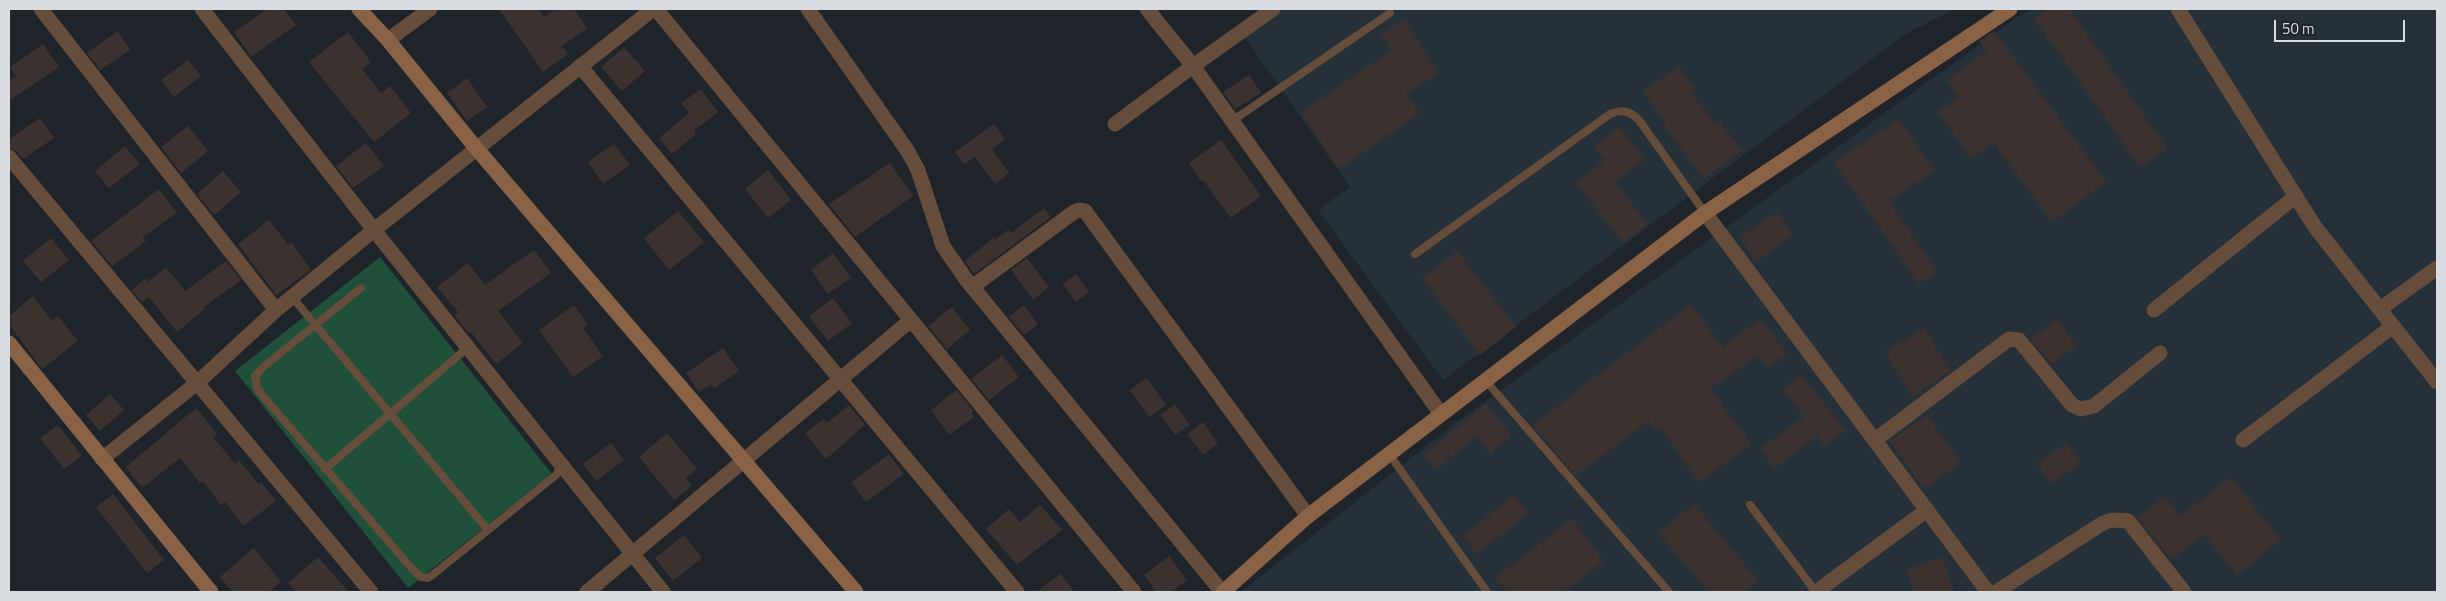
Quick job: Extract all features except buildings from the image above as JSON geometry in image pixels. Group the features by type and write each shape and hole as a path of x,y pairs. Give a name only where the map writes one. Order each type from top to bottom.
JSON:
{"street":[{"path":"41,9 276,310"},
{"path":"202,9 374,230 663,592"},
{"path":"359,9 388,40 476,148 746,461 856,592"},
{"path":"388,40 430,9"},
{"path":"102,459 197,383 276,310 374,230 580,66 655,9 1134,592"},
{"path":"808,9 907,150 918,170 942,246 972,287 1222,592 1308,516 1705,213 2010,9"},
{"path":"1147,9 1193,66 1441,414"},
{"path":"1115,124 1273,9"},
{"path":"2178,9 2315,227 2437,382"},
{"path":"580,66 1016,592"},
{"path":"9,157 371,592"},
{"path":"2154,310 2296,196"},
{"path":"972,287 1074,212 1079,210 1085,211 1308,516"},
{"path":"1705,213 1988,592"},
{"path":"2380,309 2437,268"},
{"path":"587,592 746,461 911,320"},
{"path":"2243,440 2393,326"},
{"path":"1875,440 2009,339 2019,340 2072,405 2081,409 2094,406 2160,353"},
{"path":"9,343 211,592"},
{"path":"1816,592 1927,510"},
{"path":"1996,592 2103,523 2122,519 2128,521 2184,592"}],"lane":[{"path":"1232,121 1390,13"},
{"path":"1415,254 1610,114 1620,110 1630,112 1639,120 1705,213"},
{"path":"361,288 262,368 255,376 255,382 263,396 412,570 421,577 428,578 556,475 560,466 400,270"},
{"path":"292,297 488,530"},
{"path":"325,469 465,350"},
{"path":"1485,380 1668,592"},
{"path":"1389,454 1487,592"},
{"path":"1750,505 1816,592"}],"shaded area":[{"path":"1277,9 1955,9 1904,35 1443,380 1318,210 1350,187 1244,36"},
{"path":"2032,9 2437,9 2437,592 1241,592 1453,425 2019,16"}],"green space":[{"path":"380,257 552,474 408,588 235,371"}]}
